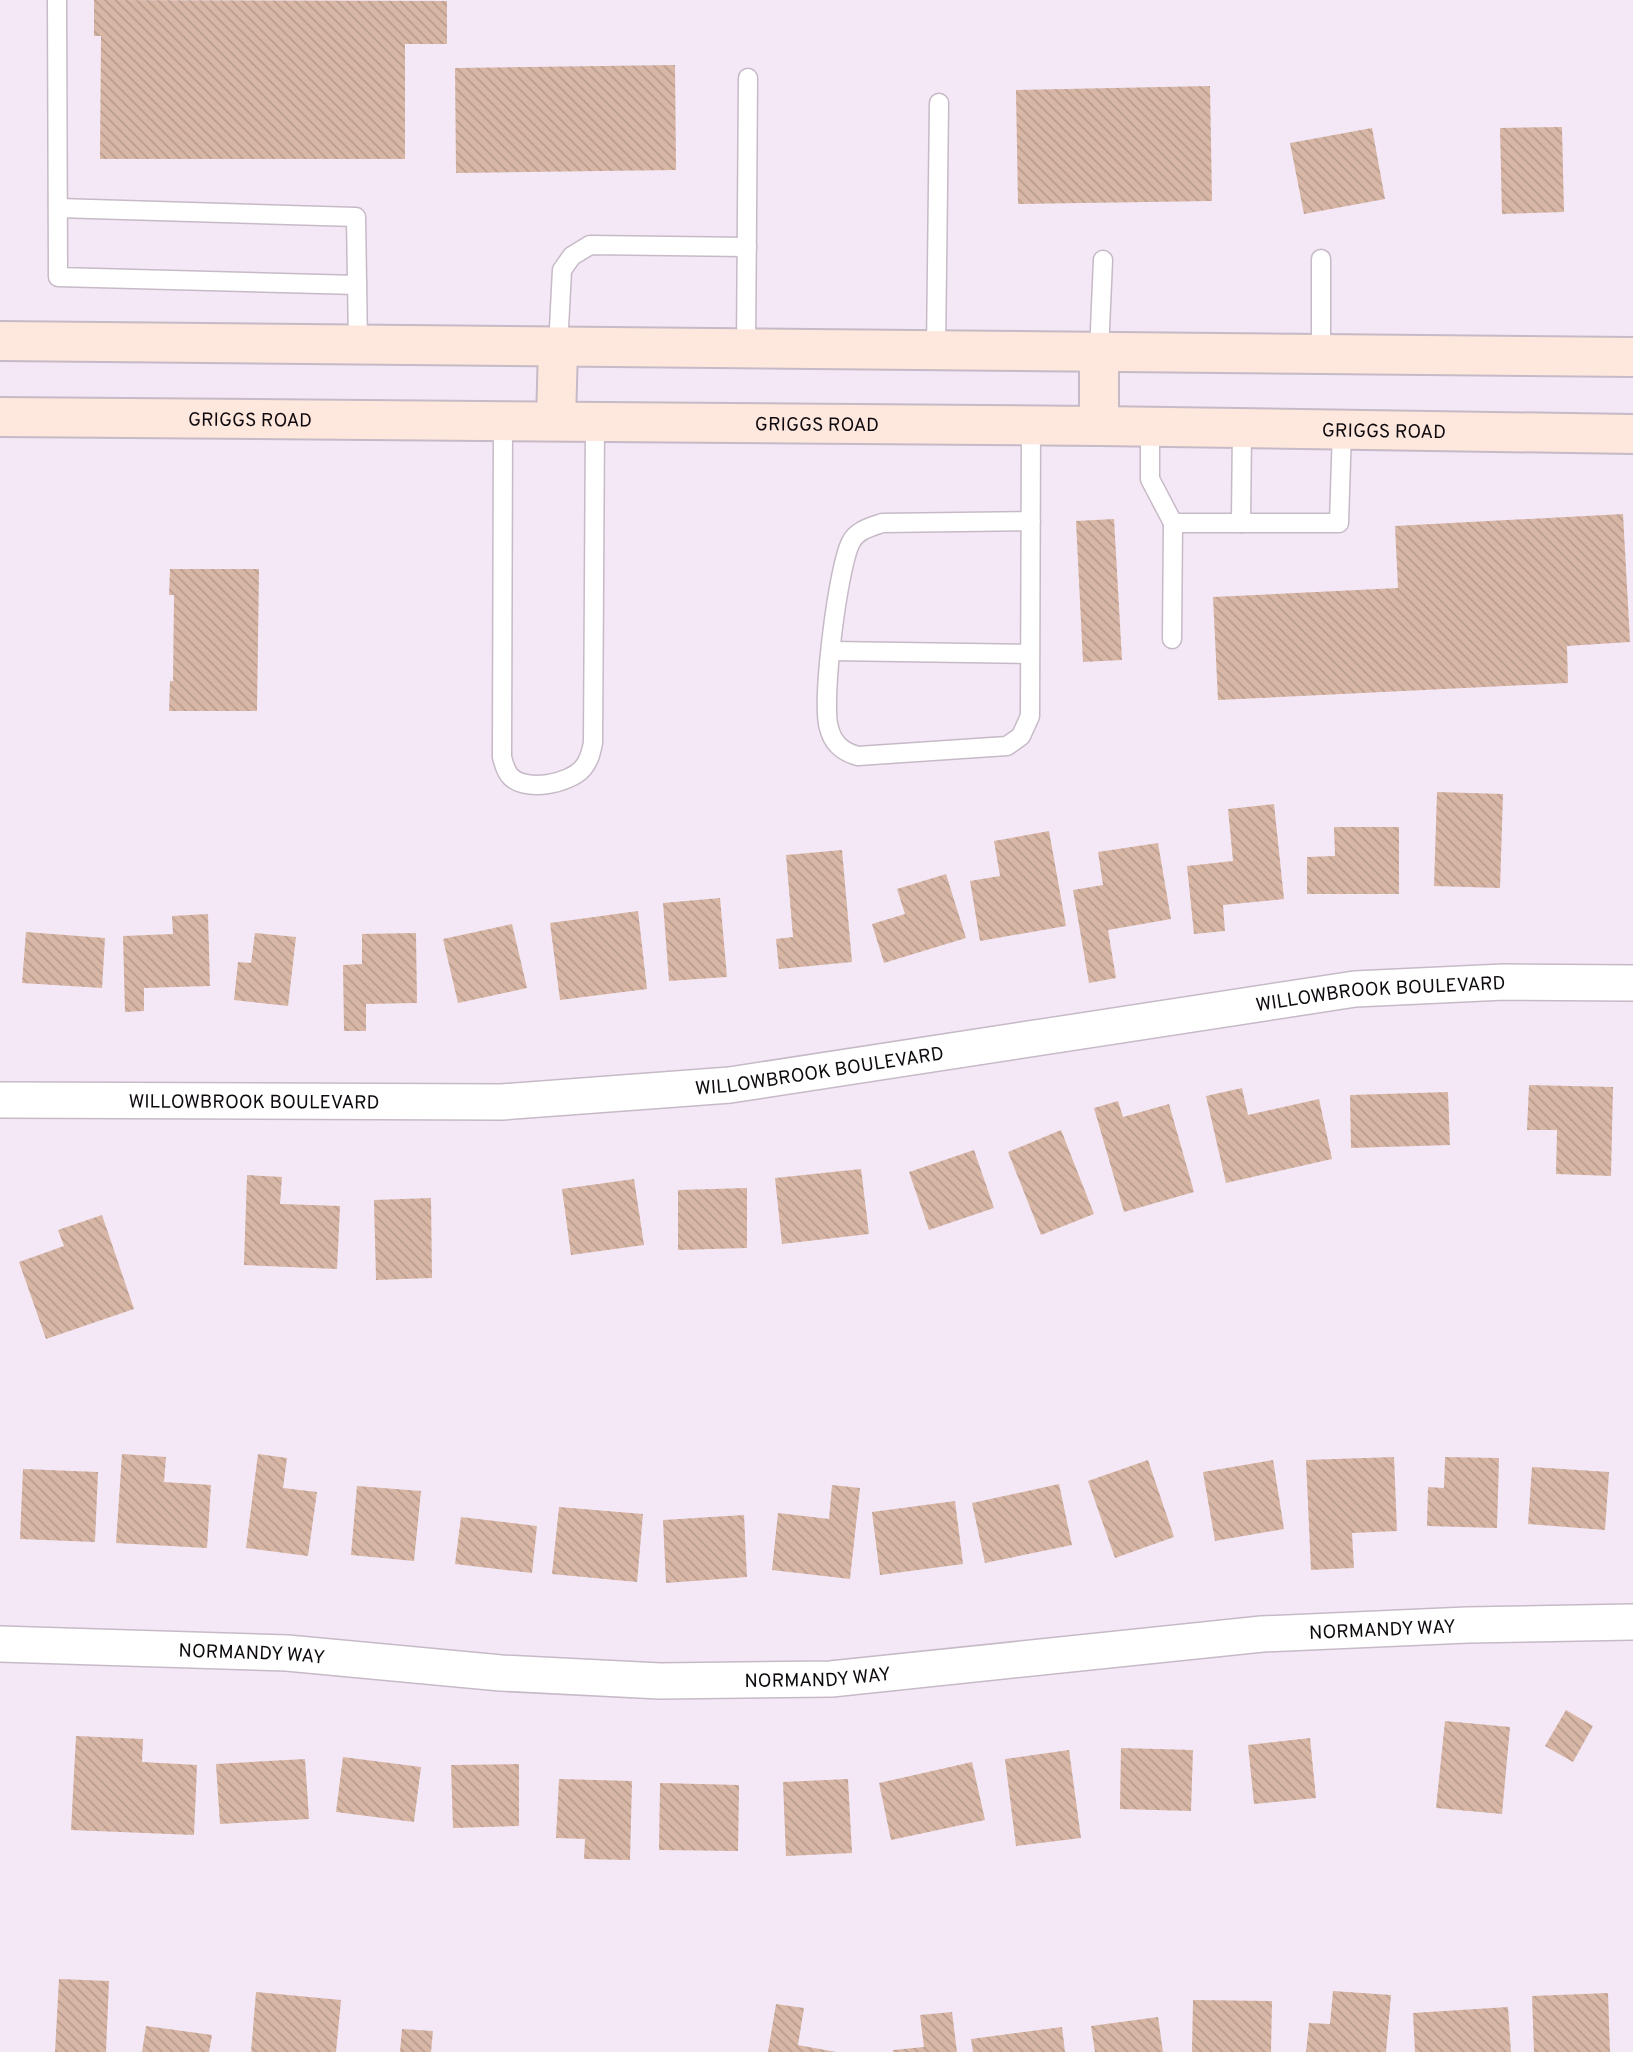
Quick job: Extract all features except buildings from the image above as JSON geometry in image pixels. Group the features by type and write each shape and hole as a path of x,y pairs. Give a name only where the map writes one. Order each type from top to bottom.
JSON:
{"main road":[{"path":"0,341 1633,357"},
{"path":"555,421 558,347"},
{"path":"1099,352 1099,426"},
{"name":"GRIGGS ROAD","path":"0,417 1150,426 1633,434"}],"street":[{"name":"WILLOWBROOK BOULEVARD","path":"0,1100 502,1102 730,1085 1355,989 1504,982 1633,983"},
{"name":"NORMANDY WAY","path":"0,1644 287,1653 501,1673 660,1681 792,1680 831,1679 1262,1634 1467,1625 1633,1622"}],"lane":[{"path":"57,0 58,277 357,285"},
{"path":"746,349 748,78"},
{"path":"936,350 939,103"},
{"path":"58,208 356,217 358,345"},
{"path":"558,347 562,270 572,256 590,245 747,247"},
{"path":"1321,259 1321,354"},
{"path":"1099,352 1103,260"},
{"path":"503,421 502,757 504,768 512,778 525,784 570,778 582,770 590,758 593,743 595,422"},
{"path":"1031,425 1031,521 1030,716 1021,736 1007,746 858,756 844,752 836,744 829,728 827,708 836,606 851,540 860,531 882,523 1031,521"},
{"path":"1150,426 1150,479 1174,523 1172,639"},
{"path":"1241,523 1242,428"},
{"path":"1174,523 1339,523 1342,429"},
{"path":"831,651 1030,654"}]}
